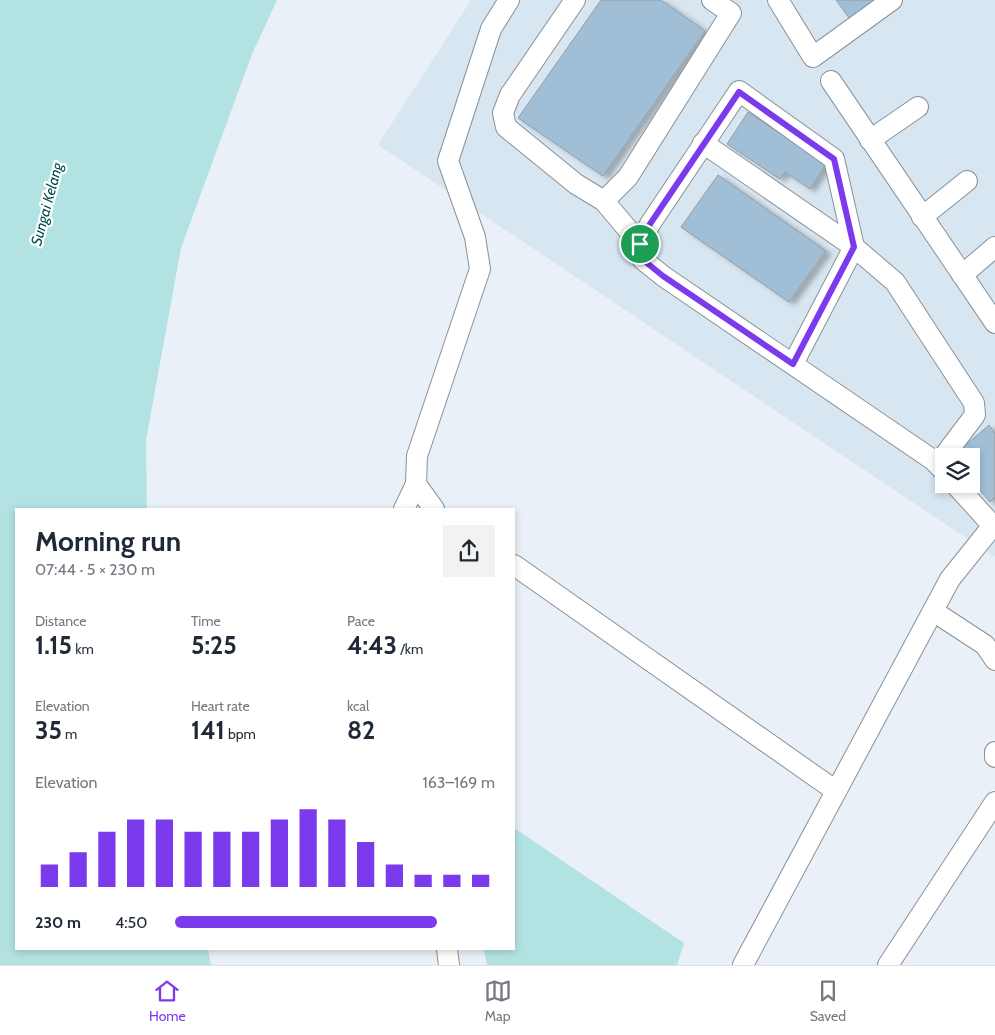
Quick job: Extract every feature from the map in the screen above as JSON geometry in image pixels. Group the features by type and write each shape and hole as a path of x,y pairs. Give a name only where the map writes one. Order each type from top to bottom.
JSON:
{"lane":[{"path":"404,508 416,484 418,456 480,268 475,237 448,161 491,29 509,0"},
{"path":"575,0 510,95 503,112 506,127 576,184 604,201 640,244 642,259 663,276 935,457"},
{"path":"604,201 628,178 731,13 712,0"},
{"path":"778,0 813,57 892,0"},
{"path":"831,81 995,322"},
{"path":"640,244 650,224 739,92 834,159 854,247 793,364"},
{"path":"870,140 918,108"},
{"path":"703,143 854,247 895,282 974,403 975,415 952,448"},
{"path":"922,217 968,180"},
{"path":"962,275 995,247"},
{"path":"416,484 433,508"},
{"path":"743,965 950,579 994,525 964,493"},
{"path":"515,566 836,792"},
{"path":"933,611 985,645 995,660"},
{"path":"995,752 995,757"},
{"path":"888,965 995,802"},
{"path":"447,950 450,965"}],"shaded area":[{"path":"471,0 995,0 995,557 378,145"}],"water":[{"name":"Sungai Kelang","path":"0,0 277,0 252,54 181,248 146,440 147,508 15,508 15,950 208,950 211,965 0,965"},
{"path":"515,829 684,943 677,965 487,965 484,950 515,950"}],"building":[{"path":"601,0 661,0 705,31 603,176 518,118"},
{"path":"836,0 883,0 853,23"},
{"path":"748,112 826,164 810,189 785,172 780,179 727,144"},
{"path":"718,175 826,251 789,302 681,227"},
{"path":"989,425 995,433 995,497 990,502 980,490 980,448 962,448"}],"route":[{"path":"739,92 834,159 854,247 793,364 663,276 642,259 640,244 650,224 739,92"}]}
